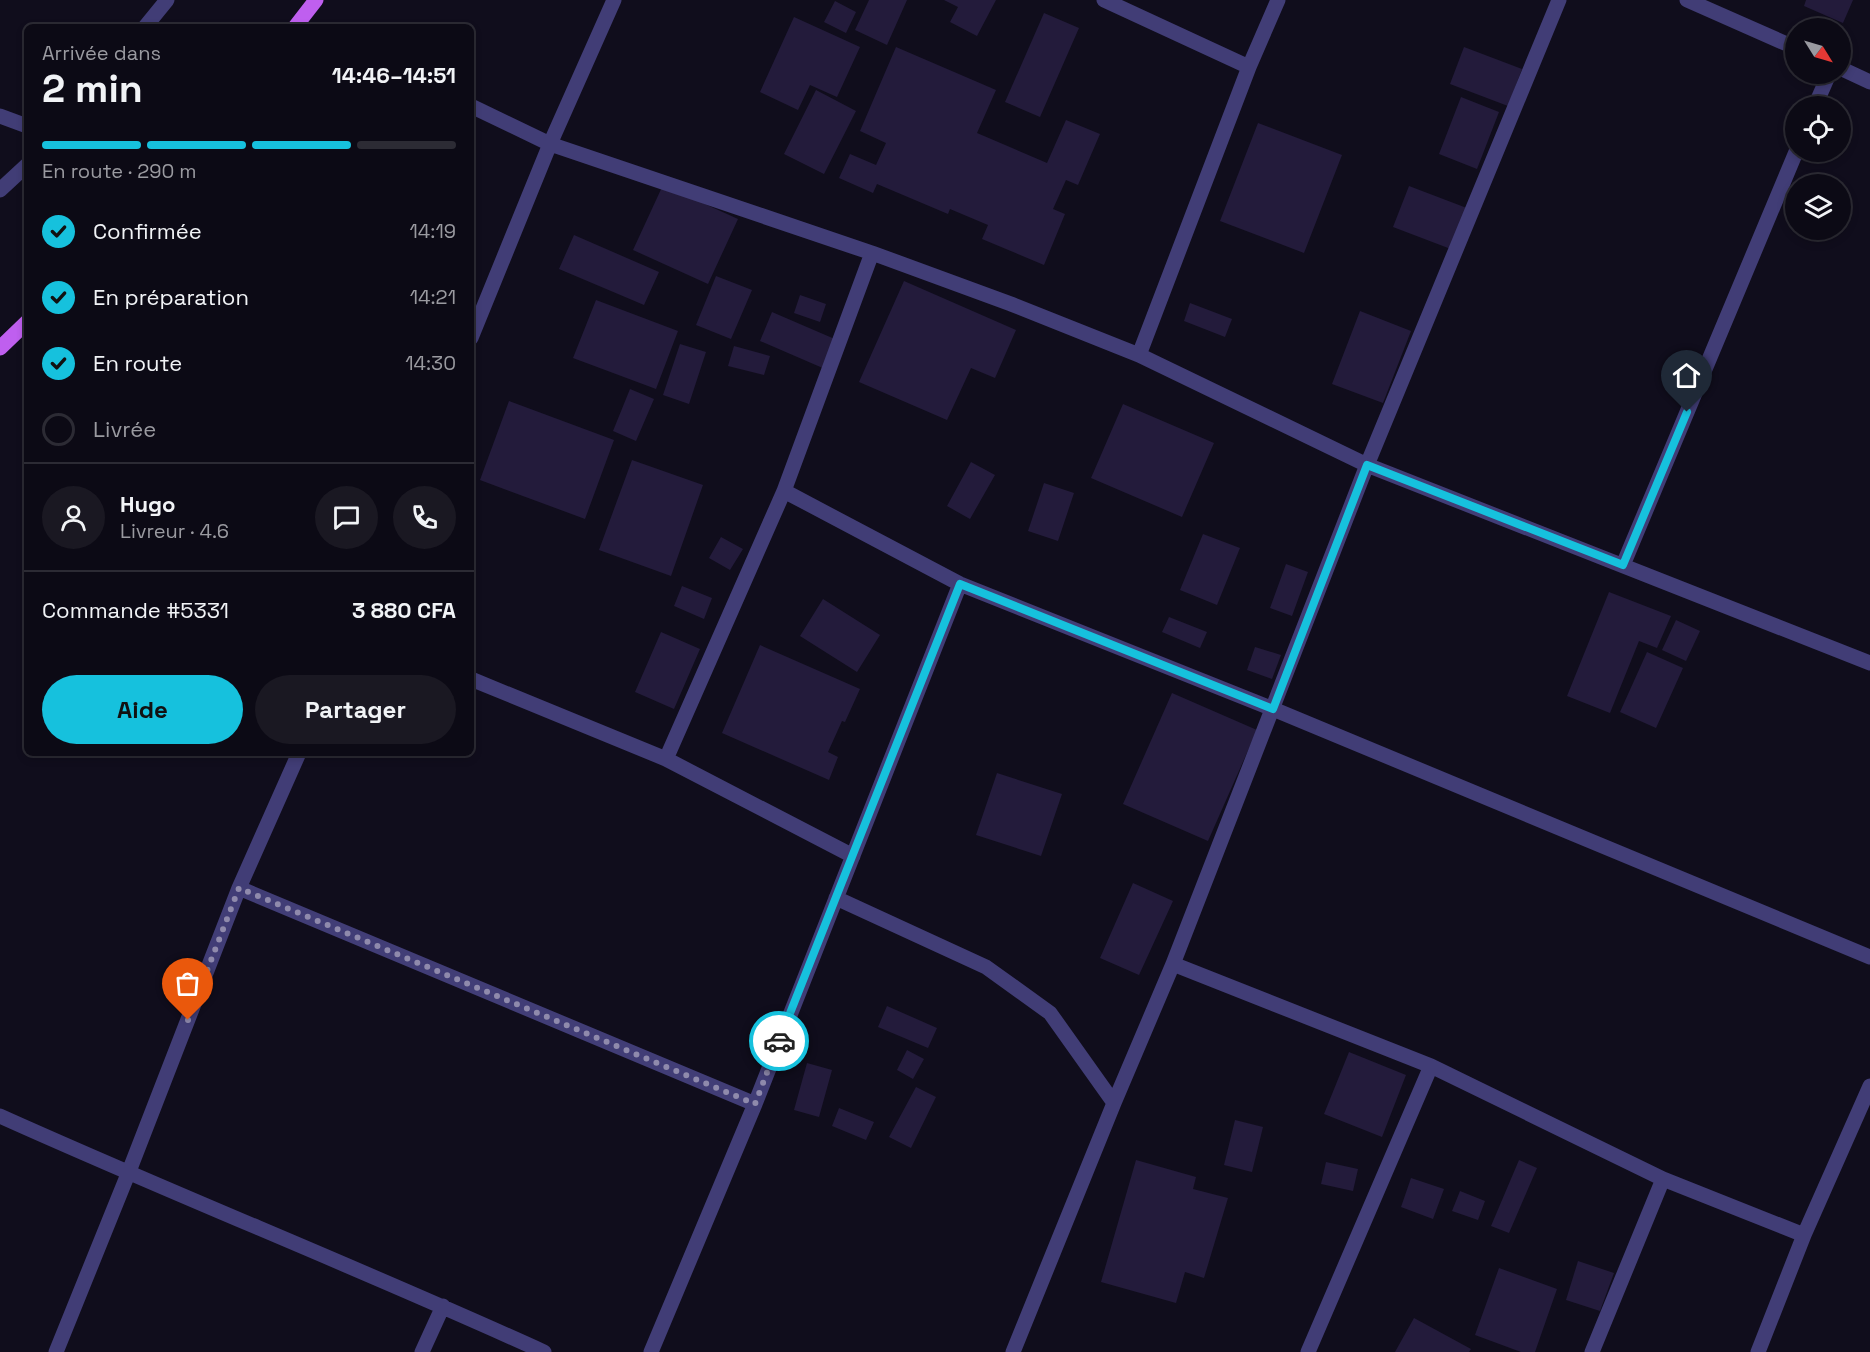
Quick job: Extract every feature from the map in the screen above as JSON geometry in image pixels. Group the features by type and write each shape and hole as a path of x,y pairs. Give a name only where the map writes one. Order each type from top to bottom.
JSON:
{"main road":[{"path":"300,24 316,0"},
{"path":"0,348 24,325"}],"street":[{"path":"147,24 167,0"},
{"path":"474,331 550,144 614,0"},
{"path":"1104,0 1249,67"},
{"path":"1139,355 1249,67 1278,0"},
{"path":"1013,1352 1114,1102 1173,964 1367,465 1559,0"},
{"path":"1687,0 1785,43"},
{"path":"1851,73 1870,82"},
{"path":"474,107 550,144 872,253 1011,304 1139,355 1367,465 1870,663"},
{"path":"0,116 24,125"},
{"path":"1623,565 1792,162"},
{"path":"0,190 24,168"},
{"path":"666,759 784,491 872,253"},
{"path":"784,491 960,584 1273,709 1870,957"},
{"path":"651,1352 755,1104 960,584"},
{"path":"474,680 666,759 853,856"},
{"path":"56,1352 239,888 298,756"},
{"path":"239,888 755,1104"},
{"path":"836,898 986,967 1050,1013 1114,1102"},
{"path":"1173,964 1431,1066 1663,1179 1804,1235"},
{"path":"1308,1352 1431,1066"},
{"path":"1758,1352 1804,1235 1870,1086"},
{"path":"0,1116 128,1174 443,1306 544,1352"},
{"path":"1592,1352 1663,1179"},
{"path":"422,1352 443,1306"}],"building":[{"path":"869,0 907,0 887,45 855,30"},
{"path":"944,0 996,0 977,36 950,22 958,7"},
{"path":"1806,0 1853,0 1845,18 1832,18 1804,6"},
{"path":"835,1 856,12 846,33 824,22"},
{"path":"1044,13 1079,28 1040,117 1005,102"},
{"path":"794,17 860,47 837,97 810,85 798,110 760,92"},
{"path":"896,47 996,90 977,133 1047,163 1066,120 1100,134 1078,185 1066,180 1053,209 1065,214 1044,265 982,239 988,225 950,209 948,214 877,184 873,193 839,178 850,154 876,165 886,143 860,131"},
{"path":"1464,47 1522,69 1508,106 1450,84"},
{"path":"816,90 856,111 824,174 784,154"},
{"path":"1461,97 1499,112 1477,169 1439,154"},
{"path":"1258,123 1342,155 1304,253 1220,221"},
{"path":"663,185 738,219 708,284 633,250"},
{"path":"1409,186 1472,210 1456,251 1393,227"},
{"path":"574,235 659,272 644,305 559,269"},
{"path":"716,276 752,290 731,339 696,325"},
{"path":"904,281 1016,330 995,378 971,368 947,420 859,382"},
{"path":"800,295 826,304 820,322 794,313"},
{"path":"596,300 678,331 656,389 573,358"},
{"path":"1190,303 1232,319 1225,337 1184,321"},
{"path":"1360,311 1411,331 1383,403 1332,384"},
{"path":"772,312 837,340 825,369 760,341"},
{"path":"680,344 706,352 689,404 663,395"},
{"path":"734,346 770,356 764,375 728,366"},
{"path":"630,389 654,399 636,441 613,431"},
{"path":"509,401 614,440 585,519 480,480"},
{"path":"1123,404 1214,443 1182,517 1091,478"},
{"path":"632,460 703,485 671,576 599,550"},
{"path":"971,462 995,475 970,519 947,506"},
{"path":"1044,483 1074,493 1058,541 1028,531"},
{"path":"1203,534 1240,548 1217,605 1180,590"},
{"path":"721,537 743,549 730,570 709,558"},
{"path":"1286,564 1308,572 1292,616 1270,608"},
{"path":"682,586 712,598 704,619 674,606"},
{"path":"1609,592 1671,616 1657,648 1639,641 1610,713 1567,696"},
{"path":"823,599 880,635 857,672 800,636"},
{"path":"1169,617 1207,632 1200,648 1162,632"},
{"path":"1676,620 1700,631 1686,661 1662,650"},
{"path":"661,632 700,649 674,709 635,692"},
{"path":"760,645 860,689 828,752 838,757 829,780 722,733"},
{"path":"1255,647 1281,655 1272,679 1247,670"},
{"path":"1647,652 1683,668 1656,728 1620,712"},
{"path":"1172,693 1257,730 1208,841 1123,804"},
{"path":"997,773 1062,794 1041,856 976,835"},
{"path":"1133,883 1173,901 1139,975 1100,958"},
{"path":"887,1006 937,1028 928,1048 878,1027"},
{"path":"907,1050 924,1059 913,1079 897,1070"},
{"path":"1349,1052 1406,1075 1382,1137 1324,1114"},
{"path":"807,1063 832,1070 819,1117 794,1110"},
{"path":"916,1087 936,1097 911,1148 889,1137"},
{"path":"839,1108 874,1122 866,1140 832,1126"},
{"path":"1235,1120 1263,1127 1252,1172 1224,1165"},
{"path":"1136,1160 1196,1177 1193,1189 1228,1198 1204,1278 1185,1272 1176,1303 1101,1282"},
{"path":"1519,1160 1537,1168 1509,1233 1491,1226"},
{"path":"1326,1162 1358,1169 1353,1191 1321,1184"},
{"path":"1411,1178 1444,1189 1433,1219 1401,1207"},
{"path":"1460,1191 1485,1201 1478,1220 1452,1211"},
{"path":"1578,1261 1614,1273 1600,1311 1566,1300"},
{"path":"1499,1268 1557,1289 1535,1352 1521,1352 1475,1335"},
{"path":"1414,1318 1471,1349 1469,1352 1395,1352"}],"way so far":[{"path":"188,1020 239,888 755,1104 779,1041"}],"route":[{"path":"779,1041 960,584 1273,709 1367,465 1623,565 1687,412"}]}
